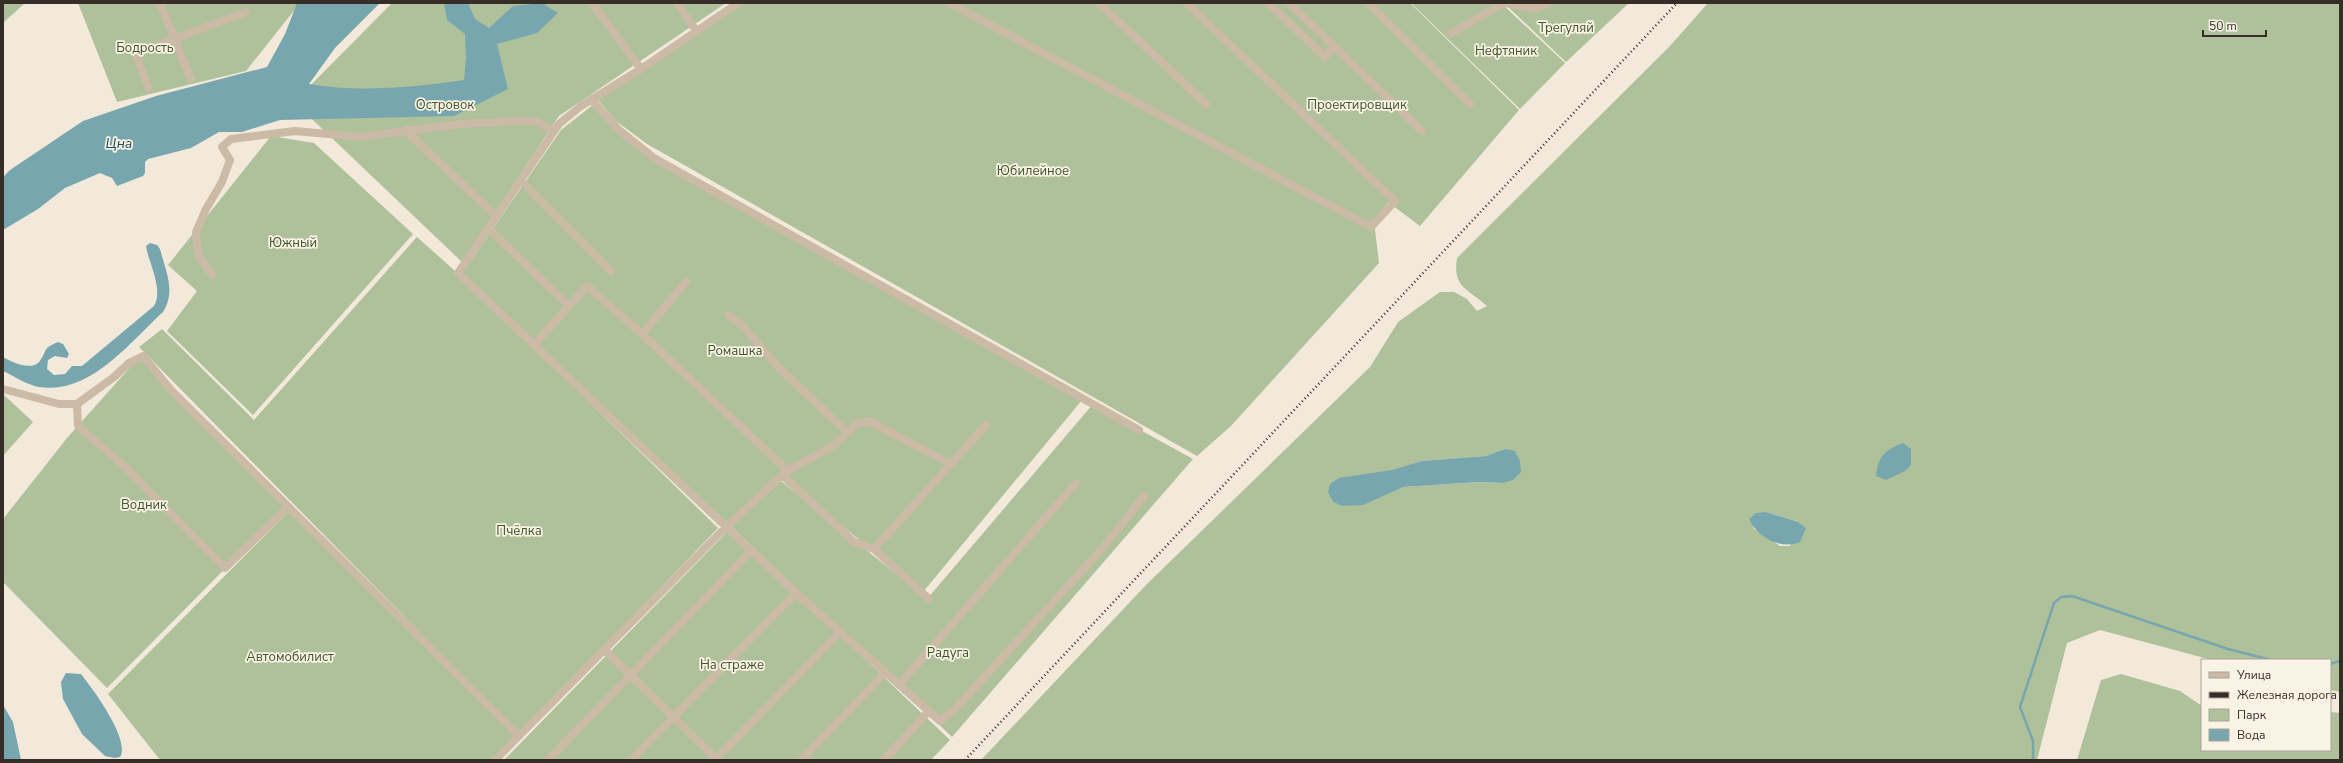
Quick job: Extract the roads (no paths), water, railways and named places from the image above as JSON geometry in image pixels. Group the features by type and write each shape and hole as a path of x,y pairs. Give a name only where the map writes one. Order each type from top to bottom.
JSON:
{"street":[{"path":"160,3 191,79"},
{"path":"592,3 641,69"},
{"path":"677,3 697,32"},
{"path":"738,3 697,32 641,69 591,99 570,114 554,131 497,218 458,273 728,526 796,593 940,721 956,708 1101,550 1144,496"},
{"path":"950,3 1371,226 1395,200 1186,3"},
{"path":"1099,3 1206,104"},
{"path":"1268,3 1325,57 1333,46"},
{"path":"1289,3 1422,131"},
{"path":"1368,3 1470,104"},
{"path":"1450,34 1502,4 1535,9 1549,3"},
{"path":"148,88 136,53 246,12"},
{"path":"591,99 618,129 654,158 1139,430"},
{"path":"212,275 198,255 196,232 206,209 222,182 230,160 222,147 231,139 294,131 361,137 405,130 518,121 536,121 554,131"},
{"path":"405,130 497,218"},
{"path":"521,181 611,271"},
{"path":"489,229 569,306"},
{"path":"642,334 686,282"},
{"path":"534,345 587,286 642,334 854,542 874,549 929,599"},
{"path":"728,316 744,328 778,367 847,432"},
{"path":"3,389 59,404 77,404 114,377 129,363 143,356 171,390 519,736"},
{"path":"77,404 78,426 124,466 226,568 288,507"},
{"path":"495,760 728,526 785,473 833,446 857,423 869,421 951,464"},
{"path":"874,549 986,425"},
{"path":"899,685 1076,482"},
{"path":"548,760 752,550"},
{"path":"631,760 796,593"},
{"path":"605,650 674,716 716,760 840,632"},
{"path":"801,760 885,672"},
{"path":"884,760 929,711"}],"water":[{"name":"Цна","path":"297,3 380,3 335,48 309,84 328,87 367,89 407,87 464,80 466,58 465,34 447,20 444,3 468,3 475,19 489,28 513,6 542,3 558,13 537,33 497,44 508,89 454,116 280,120 242,132 219,132 191,148 148,159 145,162 145,173 143,176 117,186 112,178 100,173 65,188 38,209 3,230 3,177 10,170 83,121 156,96 267,67 285,34"},
{"path":"150,243 157,245 160,249 169,281 169,297 163,312 122,351 92,375 75,383 58,387 34,386 3,371 3,357 21,365 35,365 39,362 49,347 58,342 63,344 69,354 67,358 55,356 48,360 47,369 54,375 65,374 72,366 82,366 154,306 157,286 146,246"},
{"path":"1903,443 1911,449 1911,465 1905,471 1886,480 1876,476 1879,463 1887,451"},
{"path":"1505,449 1515,451 1520,461 1521,472 1513,480 1503,483 1479,482 1403,487 1363,505 1342,506 1333,502 1328,493 1330,484 1339,478 1392,470 1422,461 1486,456"},
{"path":"1766,512 1796,521 1806,528 1800,542 1793,544 1778,543 1771,541 1758,532 1749,519 1756,513"},
{"path":"66,673 81,674 109,714 120,739 122,749 120,757 115,758 105,756 82,734 63,699 61,682"},
{"path":"3,705 13,722 21,760 3,760"}],"waterway":[{"path":"2033,760 2033,741 2020,707 2054,603 2061,597 2072,596 2228,649 2267,659"},
{"path":"2331,664 2340,661"}],"railway":[{"path":"965,760 1677,3"}],"park label":[{"name":"Трегуляй","path":"1566,28"},
{"name":"Бодрость","path":"145,48"},
{"name":"Нефтяник","path":"1506,51"},
{"name":"Островок","path":"445,105"},
{"name":"Проектировщик","path":"1357,105"},
{"name":"Юбилейное","path":"1033,171"},
{"name":"Южный","path":"293,243"},
{"name":"Ромашка","path":"735,351"},
{"name":"Водник","path":"144,505"},
{"name":"Пчёлка","path":"519,531"},
{"name":"Радуга","path":"948,653"},
{"name":"Автомобилист","path":"290,657"},
{"name":"На страже","path":"732,665"}]}
